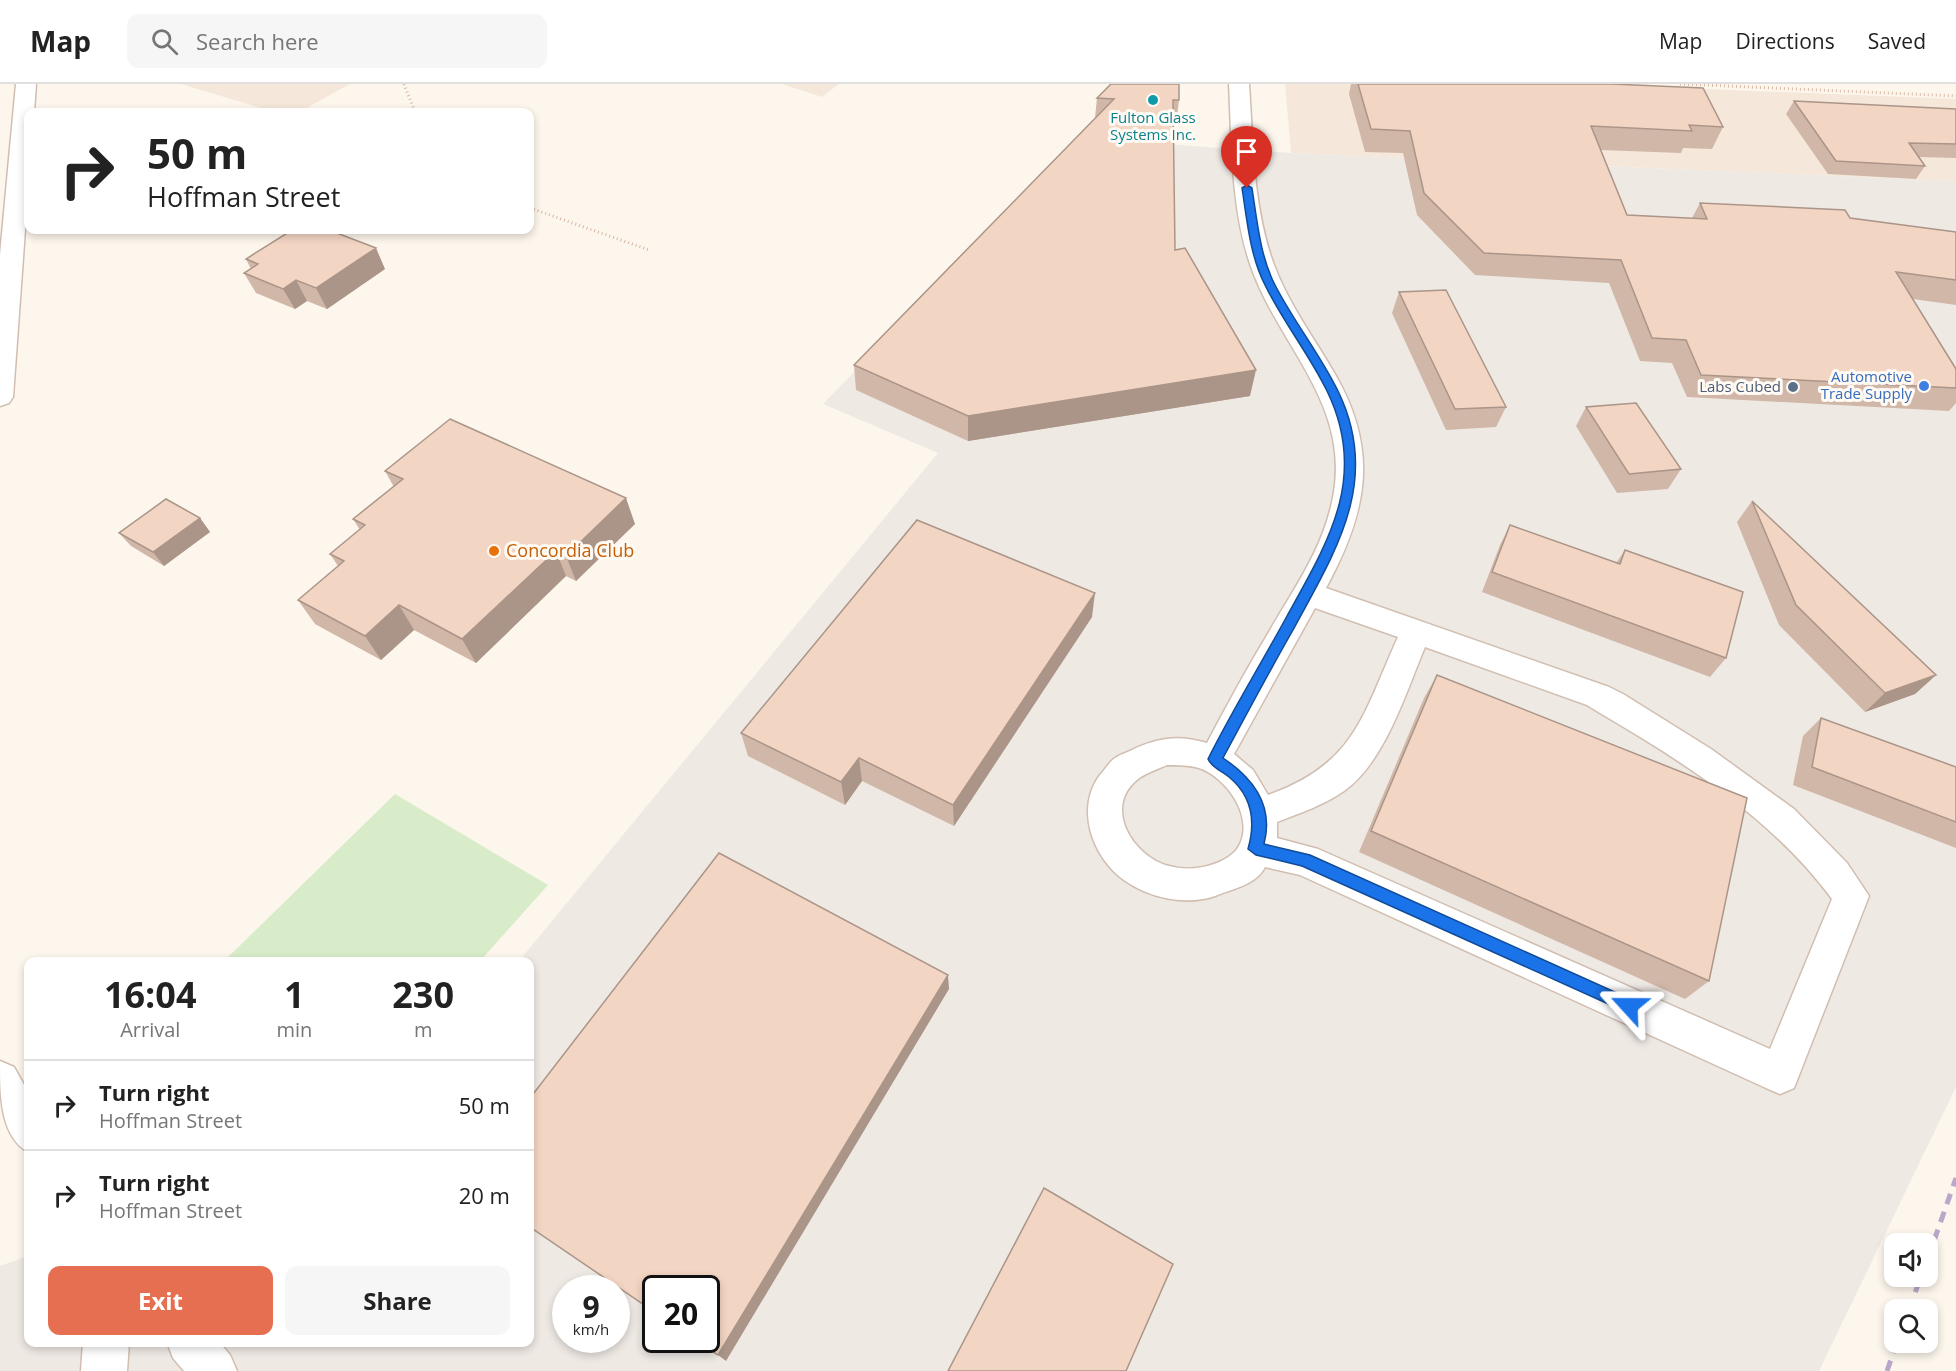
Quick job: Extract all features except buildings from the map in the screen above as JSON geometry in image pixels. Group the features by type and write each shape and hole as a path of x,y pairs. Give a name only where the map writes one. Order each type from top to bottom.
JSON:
{"street":[{"path":"24,108 26,84"},
{"path":"1215,759 1333,545 1347,500 1350,451 1347,430 1337,399 1281,306 1262,264 1247,188 1239,84"},
{"path":"0,397 24,108"},
{"path":"1256,849 1305,860 1780,1074 1851,896 1828,862 1767,804 1633,715 1598,696 1307,593"},
{"path":"1259,813 1301,798 1342,773 1364,746 1416,631"},
{"path":"1164,751 1189,752 1215,759 1235,773 1251,791 1259,813 1260,831 1256,849 1242,868 1221,881 1194,886 1167,884 1141,873 1121,856 1107,834 1103,811 1108,789 1120,771 1140,758 1164,751"},
{"path":"0,1081 24,1124"},
{"path":"104,1371 106,1347"},
{"path":"193,1347 214,1371"}],"path":[{"path":"404,84 413,108"},
{"path":"1680,84 1956,96"},
{"path":"534,209 649,250"}],"shaded area":[{"path":"181,84 350,84 306,108 261,108"},
{"path":"782,84 839,84 822,97"},
{"path":"1285,84 1582,84 1956,99 1956,181 1291,153"},
{"path":"1082,138 1291,153 1956,181 1956,1087 1819,1371 0,1371 0,1266 24,1257 24,1347 534,1347 534,957 522,957 938,453 823,404"}],"green space":[{"path":"395,794 548,885 484,957 228,957"}],"railway":[{"path":"1937,1233 1956,1178"},
{"path":"1913,1299 1917,1287"},
{"path":"1887,1371 1893,1353"}],"place":[{"name":"Fulton Glass Systems Inc.","path":"1153,100"},
{"name":"Automotive Trade Supply","path":"1924,386"},
{"name":"Labs Cubed","path":"1793,387"},
{"name":"Concordia Club","path":"494,551"}],"route":[{"path":"1247,188 1256,243 1269,284 1341,408 1350,451 1347,500 1333,545 1215,759 1235,773 1251,791 1259,813 1260,831 1256,849 1305,860 1629,1006"}]}
